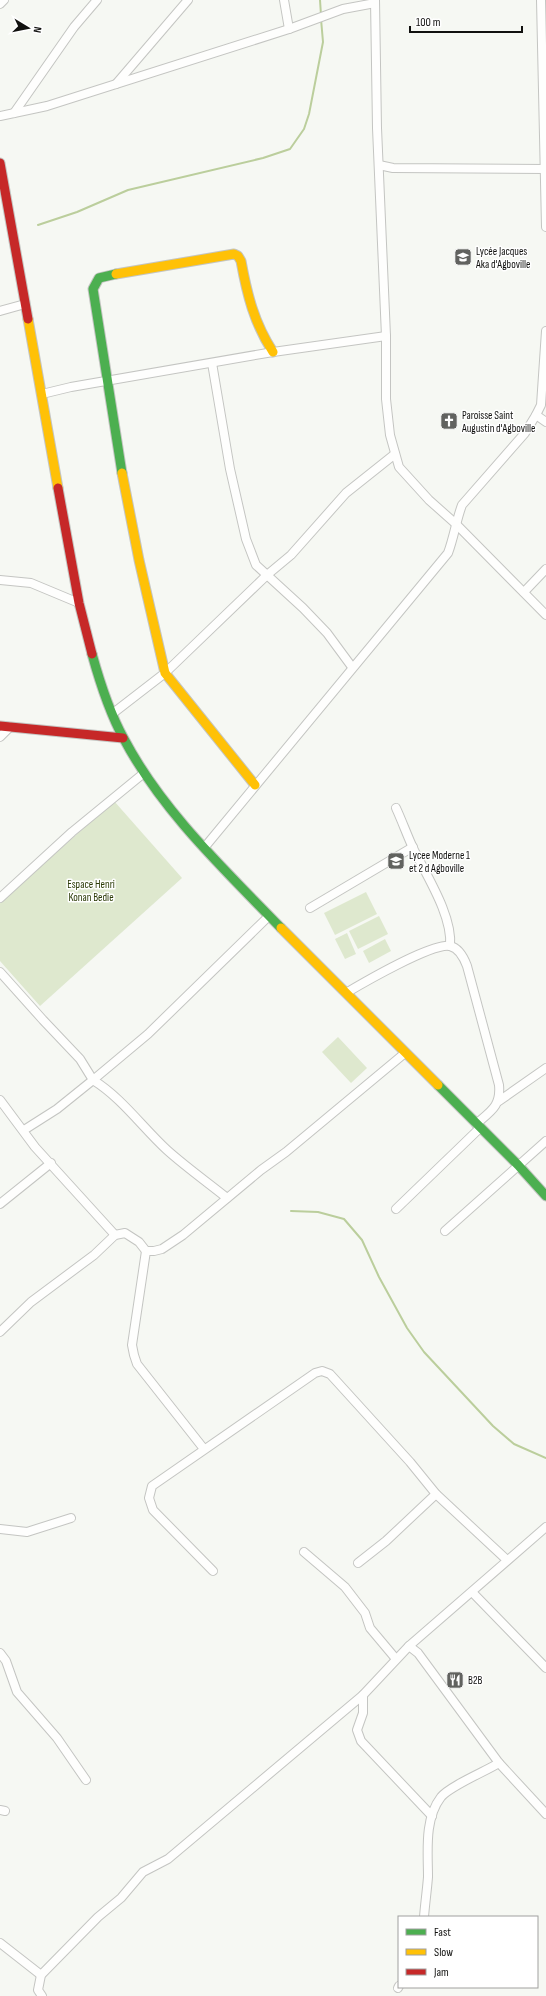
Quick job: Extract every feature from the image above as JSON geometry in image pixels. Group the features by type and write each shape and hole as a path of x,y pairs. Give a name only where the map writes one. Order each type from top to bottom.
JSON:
{"main road":[{"path":"0,163 2,181 79,603 96,667 112,714 123,738 144,773 172,812 204,848 268,916 518,1165 546,1196"},
{"path":"255,785 165,673 139,560 116,441 108,380 93,289 95,282 99,277 107,275 234,254 238,256 251,313 258,328 273,352"},
{"path":"0,726 123,738"}],"street":[{"path":"0,4 4,0"},
{"path":"14,112 74,27 97,0"},
{"path":"116,84 188,0"},
{"path":"284,0 289,29"},
{"path":"541,0 544,49 546,227"},
{"path":"0,116 47,106 289,29 343,10 375,2 379,165 386,336 386,399 390,435 395,454 399,467 429,500 456,524 546,615"},
{"path":"379,165 393,168 546,169"},
{"path":"0,310 25,304"},
{"path":"204,848 448,552 462,505 525,433 541,405 546,331"},
{"path":"42,394 108,380 273,352 386,336"},
{"path":"212,363 230,469 246,538 256,566 303,608 327,633 352,667"},
{"path":"536,416 546,422"},
{"path":"112,714 165,673 267,575 291,555 346,494 395,454"},
{"path":"524,592 546,569"},
{"path":"0,580 31,583 79,603"},
{"path":"0,737 10,727"},
{"path":"0,898 72,832 144,773"},
{"path":"396,808 413,848 436,893 451,935 450,946"},
{"path":"310,908 413,848"},
{"path":"24,1130 57,1108 148,1034 268,916"},
{"path":"346,993 393,966 441,947 450,946 463,956 467,966 500,1085 499,1101"},
{"path":"0,972 80,1059 93,1080 103,1086 123,1104 167,1150 227,1198"},
{"path":"146,1251 154,1251 169,1245 183,1235 260,1170 286,1152 375,1080 405,1053"},
{"path":"396,1208 478,1126 499,1101 546,1068"},
{"path":"0,1100 36,1147 115,1235"},
{"path":"445,1231 546,1141"},
{"path":"0,1204 51,1163"},
{"path":"0,1332 31,1302 94,1255 115,1235 125,1232 139,1242 146,1251 132,1345 134,1355 138,1364 204,1449"},
{"path":"213,1571 153,1510 149,1498 152,1486 315,1373 322,1371 330,1374 410,1462 436,1494 507,1560"},
{"path":"358,1563 386,1541 436,1494"},
{"path":"0,1529 26,1532 71,1518"},
{"path":"42,1996 38,1990 41,1975 98,1917 121,1898 143,1872 168,1859 363,1695 409,1646 546,1527"},
{"path":"304,1552 345,1587 365,1613 370,1628 396,1659"},
{"path":"472,1592 546,1668"},
{"path":"409,1646 418,1653 499,1763 546,1814"},
{"path":"0,1653 6,1661 17,1692 57,1738 86,1780"},
{"path":"363,1695 363,1713 357,1730 361,1741 432,1816"},
{"path":"424,1916 428,1878 427,1850 432,1816 442,1796 499,1763"},
{"path":"0,1943 41,1975"}],"green space":[{"name":"Espace Henri Konan Bedie","path":"114,801 182,878 40,1006 0,961 0,903"},
{"path":"366,892 377,914 335,935 324,913"},
{"path":"379,916 388,934 358,949 349,931"},
{"path":"347,933 356,954 345,959 335,939"},
{"path":"385,939 391,951 369,963 363,951"},
{"path":"338,1037 367,1068 351,1083 322,1052"}],"waterway":[{"path":"320,0 321,15"},
{"path":"38,225 77,212 128,190 263,158 290,149 304,129 309,114 323,42 321,19"},
{"path":"291,1211 318,1212 344,1219 362,1240 379,1277 407,1328 424,1352 493,1426 514,1444 546,1458"}],"traffic: fast":[{"path":"116,274 99,278 93,289 122,473"},
{"path":"92,654 105,697 119,729 139,765 175,815 195,838 281,928"},
{"path":"438,1085 518,1165 546,1196"}],"traffic: slow":[{"path":"116,274 234,254 238,256 241,261 252,308 266,341 273,352"},
{"path":"28,319 58,488"},
{"path":"122,473 139,560 165,673 255,785"},
{"path":"281,928 438,1085"}],"traffic: jam":[{"path":"0,163 28,319"},
{"path":"58,488 79,603 92,654"},
{"path":"0,726 123,738"}],"place":[{"name":"Lycée Jacques Aka d'Agboville","path":"463,257"},
{"name":"Paroisse Saint Augustin d'Agboville","path":"449,421"},
{"name":"Lycee Moderne 1 et 2 d Agboville","path":"396,861"},
{"name":"B2B","path":"455,1680"}]}
